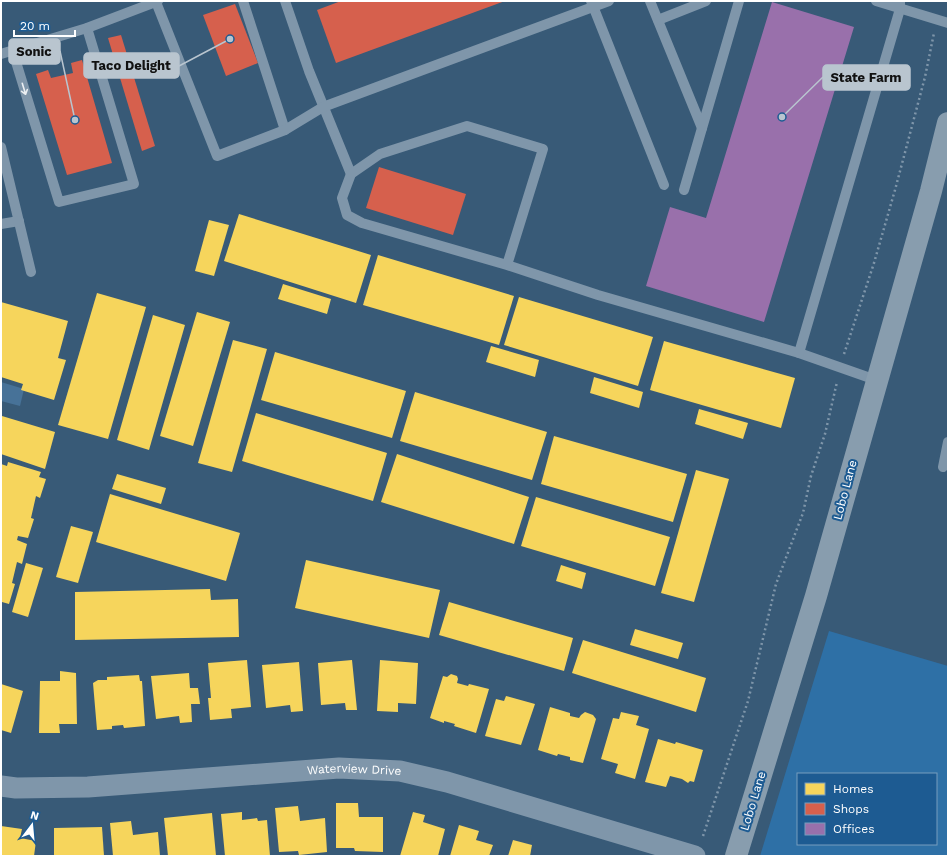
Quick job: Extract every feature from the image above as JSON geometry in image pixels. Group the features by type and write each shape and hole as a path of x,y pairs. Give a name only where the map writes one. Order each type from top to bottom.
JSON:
{"street":[{"name":"Lobo Lane","path":"736,856 816,596 876,380 931,191 948,123"},
{"name":"Waterview Drive","path":"1,786 16,788 88,787 339,768 400,771 447,782 698,849"}],"lane":[{"path":"1,54 13,52 87,28 157,1 217,156 285,130 323,107 592,4 609,1"},
{"path":"243,1 285,130"},
{"path":"285,1 323,107 351,174"},
{"path":"650,1 702,128"},
{"path":"658,20 706,1"},
{"path":"684,190 739,1"},
{"path":"876,1 900,5 936,20 948,23"},
{"path":"592,4 664,185"},
{"path":"799,353 900,5"},
{"path":"13,52 59,202 134,184 87,28"},
{"path":"507,265 543,149 467,126 380,154 351,174 342,198 348,215 362,223 507,265 598,295 799,353 876,380"},
{"path":"1,147 31,272"},
{"path":"1,224 19,221"},
{"path":"943,466 948,442"}],"path":[{"path":"698,849 748,701 776,584 803,513 811,476 825,434 840,368 874,263 895,190 925,77 936,20"}],"shaded area":[{"path":"1,382 24,389 20,406 1,401"},
{"path":"829,631 948,666 948,856 760,856"}],"building: Homes":[{"path":"239,214 371,255 356,303 224,261"},
{"path":"209,220 229,225 214,276 195,271"},
{"path":"378,255 514,296 499,345 363,305"},
{"path":"283,284 331,299 327,314 278,299"},
{"path":"97,293 146,307 108,439 58,425"},
{"path":"519,297 653,337 638,386 504,345"},
{"path":"1,302 68,321 58,358 66,360 54,400 21,390 23,384 1,377"},
{"path":"197,312 230,322 193,446 160,436"},
{"path":"153,315 185,325 149,450 117,440"},
{"path":"233,340 267,349 232,472 198,463"},
{"path":"664,341 795,378 781,428 650,390"},
{"path":"491,346 539,360 535,377 486,362"},
{"path":"275,352 406,391 392,438 261,400"},
{"path":"594,377 643,392 639,408 590,393"},
{"path":"415,392 547,432 532,480 400,441"},
{"path":"699,409 748,423 743,439 695,424"},
{"path":"256,413 387,453 373,501 242,461"},
{"path":"2,416 55,432 45,469 1,454"},
{"path":"554,436 687,474 673,522 541,484"},
{"path":"397,454 529,497 514,544 381,502"},
{"path":"8,462 41,472 39,477 46,479 40,498 36,496 31,518 34,519 28,538 18,536 17,540 27,544 22,564 17,562 12,583 15,584 9,604 2,602 1,605 1,464 7,466"},
{"path":"696,470 729,479 694,602 661,593"},
{"path":"117,474 166,488 161,504 112,489"},
{"path":"110,494 240,533 226,581 96,542"},
{"path":"536,497 670,537 655,586 521,546"},
{"path":"71,526 93,532 78,583 56,577"},
{"path":"306,560 440,590 429,638 295,608"},
{"path":"26,563 43,568 28,617 12,612"},
{"path":"561,565 586,573 582,589 556,581"},
{"path":"210,589 211,600 238,599 239,637 75,640 75,592"},
{"path":"449,602 573,638 564,671 439,635"},
{"path":"635,629 683,643 678,659 630,645"},
{"path":"583,640 706,678 696,712 572,673"},
{"path":"247,660 251,707 231,709 232,718 210,720 208,698 211,698 208,663"},
{"path":"352,660 357,710 346,710 345,703 321,705 318,663"},
{"path":"380,660 418,663 416,704 398,703 398,712 377,711"},
{"path":"299,662 303,711 291,712 290,705 266,708 262,665"},
{"path":"60,671 76,673 77,724 59,724 60,733 39,733 40,681 60,681"},
{"path":"189,673 190,688 198,688 200,704 191,704 192,722 180,723 179,716 156,719 151,676"},
{"path":"451,674 457,676 457,683 468,686 469,684 489,689 476,733 454,726 455,724 444,721 444,723 430,718 443,676 447,677"},
{"path":"139,675 140,681 142,681 145,726 124,728 123,725 112,726 112,729 97,730 93,683 98,680 107,680 107,677"},
{"path":"1,684 23,691 11,733 1,730"},
{"path":"506,696 535,704 521,745 485,736 496,699 504,701"},
{"path":"550,707 570,713 570,716 579,718 585,712 593,715 596,719 583,763 570,760 570,757 558,754 557,756 538,750"},
{"path":"621,712 639,716 636,725 649,729 635,779 615,773 618,764 601,759 613,718 619,719"},
{"path":"658,739 675,744 676,742 703,750 694,782 690,781 688,783 682,779 670,776 666,787 645,782"},
{"path":"336,803 358,803 359,817 383,817 383,852 355,851 354,848 336,848"},
{"path":"298,806 300,821 325,818 327,852 299,855 298,851 279,852 275,808"},
{"path":"242,812 242,820 257,818 258,821 267,820 270,856 225,856 221,814"},
{"path":"413,812 425,815 423,822 445,829 438,856 400,856"},
{"path":"212,813 216,856 168,856 164,818"},
{"path":"131,821 133,835 158,832 160,856 113,856 110,823"},
{"path":"459,825 479,831 476,840 493,845 489,856 450,856"},
{"path":"1,826 22,829 20,838 36,841 34,856 1,856"},
{"path":"102,827 104,856 54,856 54,828"},
{"path":"513,840 532,845 530,856 508,856"}],"building: Shops":[{"path":"341,1 505,1 336,63 317,10"},
{"path":"235,4 258,63 226,76 203,15"},
{"path":"121,35 155,146 142,151 108,38"},
{"path":"82,60 112,163 67,175 36,74 48,70 51,78 73,73 71,63"},
{"path":"379,167 466,194 453,235 366,208"}],"building: Offices":[{"path":"772,2 854,27 764,322 646,286 670,207 706,218"}],"place":[{"name":"Taco Delight","path":"230,39"},
{"name":"State Farm","path":"782,117"},
{"name":"Sonic","path":"75,120"}]}
